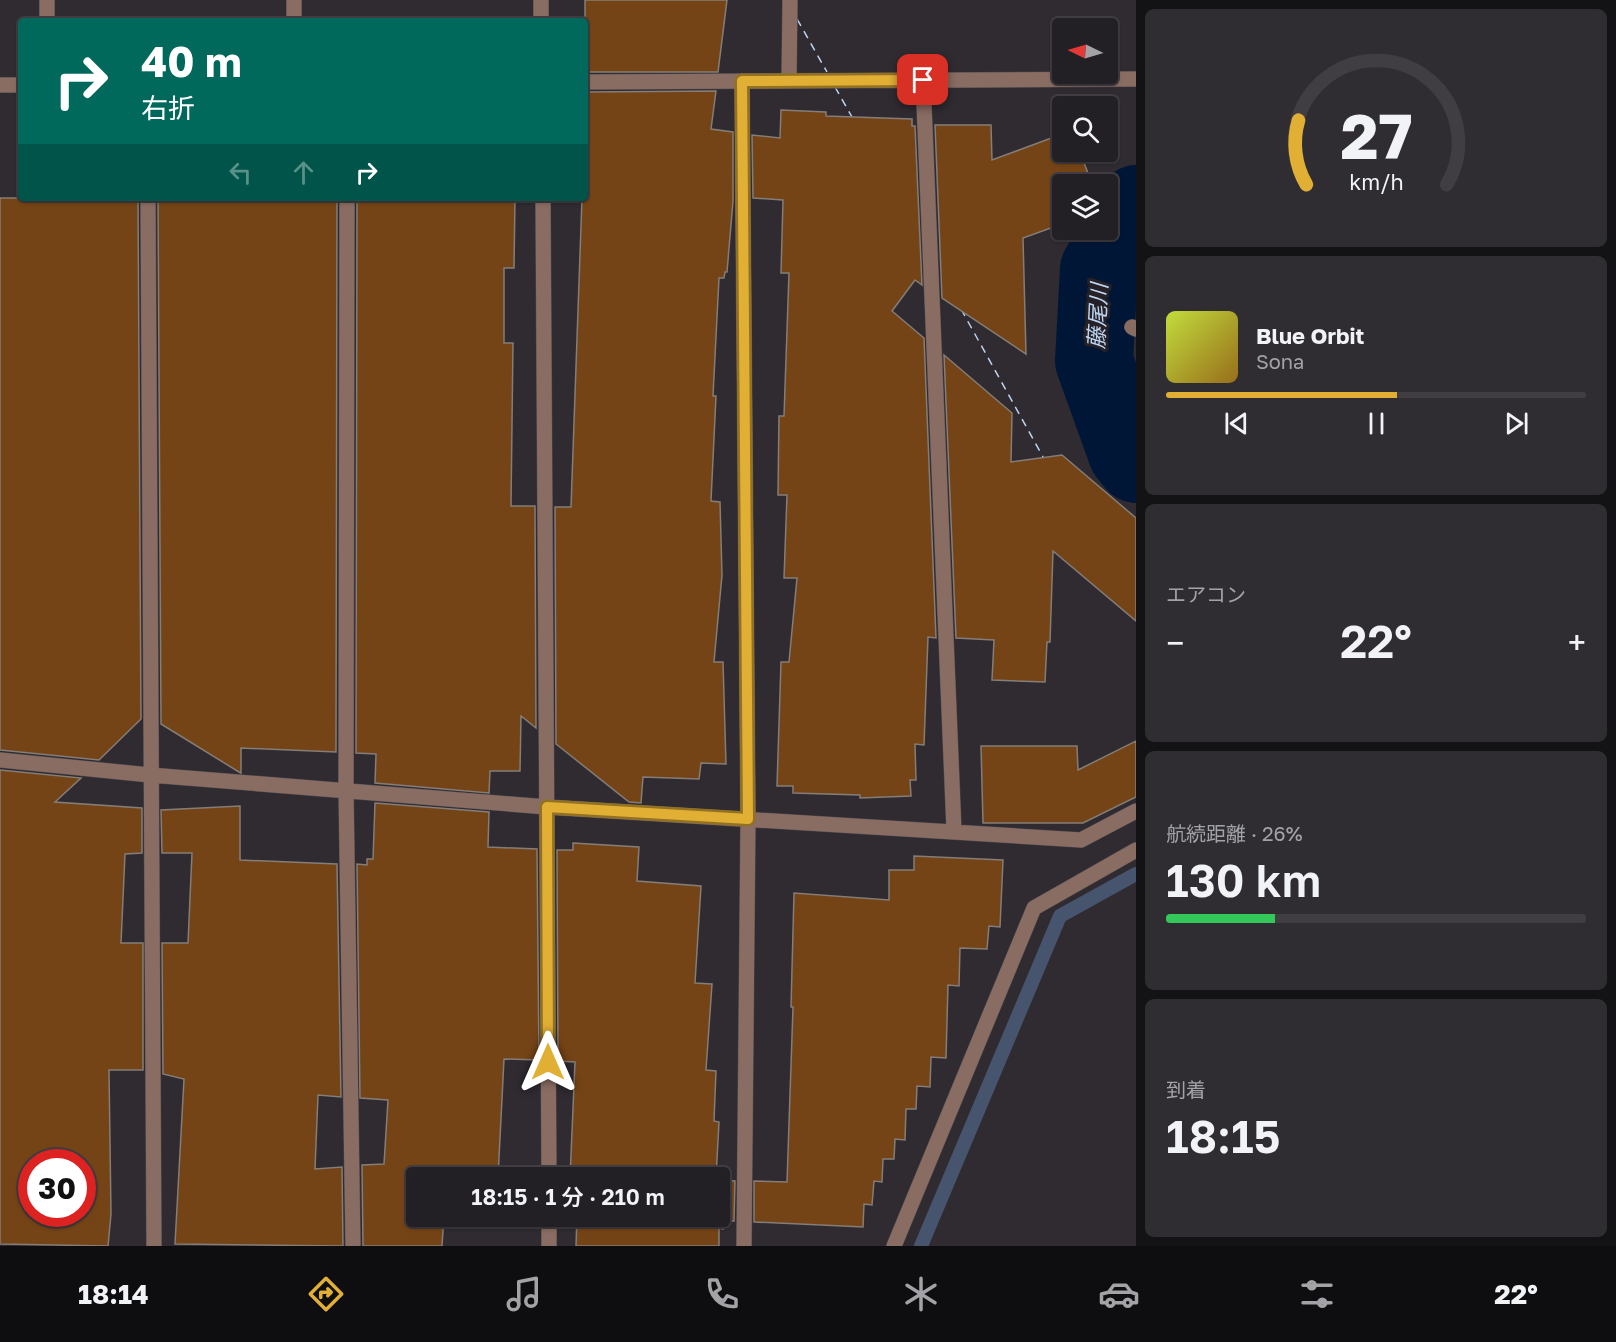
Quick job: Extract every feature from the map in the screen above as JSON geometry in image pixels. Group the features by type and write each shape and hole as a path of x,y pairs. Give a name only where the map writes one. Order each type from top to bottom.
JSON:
{"street":[{"path":"47,0 47,18"},
{"path":"294,0 294,18"},
{"path":"541,0 542,18"},
{"path":"789,80 790,0"},
{"path":"588,82 1136,79"},
{"path":"923,80 954,831"},
{"path":"742,81 748,819 744,1246"},
{"path":"0,86 18,85"},
{"path":"148,201 154,1246"},
{"path":"347,201 346,790 353,1246"},
{"path":"543,201 549,1167"},
{"path":"0,760 150,775 547,807 1081,840 1136,811"},
{"path":"894,1246 1034,908 1136,850"},
{"path":"549,1227 549,1246"}],"building":[{"path":"585,0 727,0 718,72 588,72 588,18 585,18"},
{"path":"716,91 711,129 733,132 733,201 727,272 724,278 719,278 711,501 720,502 722,575 714,662 723,662 726,764 701,763 699,779 643,777 641,803 629,802 556,744 555,507 571,507 582,201 588,201 588,92"},
{"path":"781,110 826,112 826,116 912,119 912,126 915,126 922,285 915,280 892,311 924,338 936,638 928,637 924,745 915,744 916,780 910,780 911,796 860,798 860,795 793,793 793,786 777,786 781,662 789,662 797,578 784,578 787,495 778,495 779,416 784,416 789,273 781,273 783,200 753,198 752,135 780,138"},
{"path":"935,125 991,125 992,160 1052,138 1052,162 1084,162 1088,174 1052,174 1052,228 1023,238 1026,354 942,298"},
{"path":"0,198 18,198 18,201 138,201 141,719 99,760 0,750"},
{"path":"158,201 337,201 336,752 241,748 241,773 161,724"},
{"path":"357,201 515,201 514,268 504,268 504,343 513,343 511,506 535,506 536,728 521,716 520,771 490,771 489,793 375,783 376,754 356,753"},
{"path":"944,355 1012,413 1011,462 1062,455 1136,518 1136,621 1053,551 1050,642 1047,642 1045,682 992,680 994,640 956,638"},
{"path":"1136,741 1136,797 1083,823 983,823 981,746 1077,746 1078,770"},
{"path":"0,770 81,778 55,802 142,808 142,853 125,854 121,943 143,943 143,1070 109,1070 111,1214 108,1246 0,1244"},
{"path":"375,803 489,812 488,847 537,849 539,1060 504,1059 499,1167 406,1167 406,1227 443,1227 442,1246 363,1246 362,1165 384,1164 388,1100 360,1098 357,864 367,865 367,859 373,859"},
{"path":"240,806 240,860 337,864 341,1097 318,1095 315,1169 342,1167 343,1246 175,1244 184,1079 163,1074 162,943 188,943 192,853 162,853 161,810"},
{"path":"573,843 639,847 637,881 701,886 695,983 712,984 706,1070 716,1071 714,1121 719,1122 717,1167 570,1167 575,1062 558,1061 557,850 573,850"},
{"path":"914,856 1003,860 1000,927 989,926 987,949 960,948 959,986 948,985 946,1058 931,1057 930,1087 917,1086 916,1109 906,1109 905,1140 895,1139 894,1159 883,1159 882,1182 874,1181 872,1205 864,1204 863,1227 754,1222 754,1181 787,1182 794,893 889,900 889,870 914,870"},
{"path":"730,1181 735,1181 734,1221 730,1221"},
{"path":"577,1227 723,1227 723,1229 719,1228 719,1246 576,1246"}],"waterway":[{"name":"藤尾川","path":"1136,204 1099,269 1094,361 1127,453 1136,464"},
{"path":"921,1246 1060,916 1136,874"}],"ferry route":[{"path":"797,19 827,72"},
{"path":"835,87 852,117"},
{"path":"961,309 1043,457"}],"route":[{"path":"548,1062 547,807 748,819 742,81 923,80"}]}
